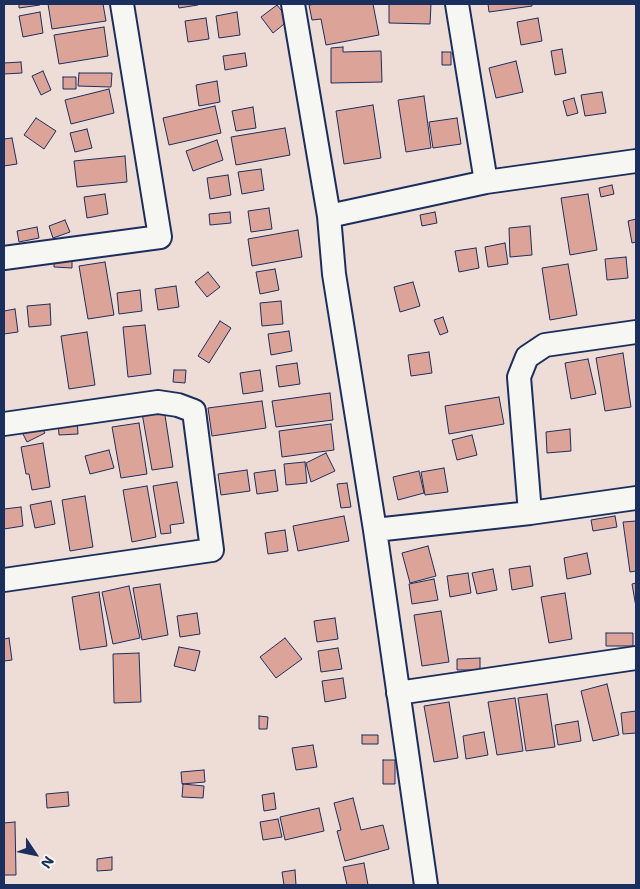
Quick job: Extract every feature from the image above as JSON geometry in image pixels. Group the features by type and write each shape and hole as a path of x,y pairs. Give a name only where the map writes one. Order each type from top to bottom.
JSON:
{"street":[{"path":"4,258 160,237 122,4"},
{"path":"292,4 329,216 334,274 375,530 426,885"},
{"path":"457,4 486,182"},
{"path":"329,216 486,182 636,161"},
{"path":"530,513 519,377 527,358 545,345 636,332"},
{"path":"4,424 158,402 178,405 194,411 212,550 4,580"},
{"path":"375,530 530,513 636,498"},
{"path":"398,693 636,658"}],"building":[{"path":"19,4 40,4 40,5 19,8"},
{"path":"48,4 103,4 106,21 52,29"},
{"path":"178,4 198,4 198,5 179,8"},
{"path":"373,4 379,35 326,45 321,19 312,20 309,5"},
{"path":"389,4 431,4 430,24 389,23"},
{"path":"488,4 532,4 532,6 489,12"},
{"path":"277,5 289,20 273,33 261,17"},
{"path":"40,12 43,33 23,37 19,16"},
{"path":"237,12 240,35 219,38 216,16"},
{"path":"206,18 209,39 188,42 185,21"},
{"path":"538,18 542,41 521,45 517,22"},
{"path":"104,27 108,56 59,64 54,35"},
{"path":"343,47 343,52 381,51 382,82 331,83 331,48"},
{"path":"562,49 566,73 555,75 551,51"},
{"path":"442,52 451,52 451,65 442,65"},
{"path":"245,53 247,66 225,70 223,56"},
{"path":"516,61 523,92 496,98 489,68"},
{"path":"21,62 22,73 4,74 4,63"},
{"path":"43,71 51,90 41,95 32,76"},
{"path":"79,73 112,73 111,87 78,86"},
{"path":"63,77 76,77 76,89 63,89"},
{"path":"217,81 220,102 199,106 196,85"},
{"path":"109,89 114,113 71,124 65,100"},
{"path":"602,92 606,113 585,116 581,95"},
{"path":"424,96 431,148 406,152 398,100"},
{"path":"574,98 578,113 567,116 563,101"},
{"path":"373,105 381,158 344,164 336,111"},
{"path":"215,106 221,133 169,145 163,118"},
{"path":"253,107 256,128 236,131 232,111"},
{"path":"36,118 56,131 44,149 24,135"},
{"path":"457,118 461,144 433,148 429,122"},
{"path":"285,128 290,155 236,165 231,137"},
{"path":"87,129 92,148 75,152 70,133"},
{"path":"12,138 17,164 4,166 4,139"},
{"path":"217,140 223,160 193,171 186,151"},
{"path":"125,156 127,182 77,187 74,161"},
{"path":"261,169 264,190 242,194 238,172"},
{"path":"228,175 231,195 210,199 207,178"},
{"path":"612,185 614,194 601,197 599,188"},
{"path":"105,194 108,214 87,218 84,197"},
{"path":"588,194 597,250 570,255 561,198"},
{"path":"269,208 272,229 251,232 248,211"},
{"path":"230,212 231,223 210,225 209,214"},
{"path":"435,212 437,223 422,226 420,215"},
{"path":"636,219 636,242 632,243 628,221"},
{"path":"65,220 70,232 53,238 49,226"},
{"path":"530,226 532,255 510,257 509,228"},
{"path":"37,227 39,238 19,242 17,231"},
{"path":"298,230 302,257 252,266 248,239"},
{"path":"505,243 508,264 488,267 485,247"},
{"path":"476,248 479,268 459,272 455,251"},
{"path":"54,256 72,257 72,268 54,267"},
{"path":"626,257 628,278 607,280 605,259"},
{"path":"105,262 114,315 88,319 79,266"},
{"path":"568,264 577,315 550,320 542,268"},
{"path":"275,269 279,290 260,294 256,272"},
{"path":"208,272 220,287 207,297 195,282"},
{"path":"413,282 420,306 400,312 394,287"},
{"path":"176,286 179,307 158,310 155,289"},
{"path":"140,290 142,311 119,314 117,293"},
{"path":"281,301 283,324 262,326 260,303"},
{"path":"50,304 51,325 29,327 27,306"},
{"path":"15,309 18,332 4,334 4,311"},
{"path":"443,317 448,332 440,335 434,320"},
{"path":"220,321 231,328 209,363 198,356"},
{"path":"145,325 151,374 128,377 123,327"},
{"path":"289,331 292,351 271,355 268,334"},
{"path":"87,332 95,385 69,389 61,336"},
{"path":"429,352 432,373 411,376 408,355"},
{"path":"623,353 631,407 605,411 596,358"},
{"path":"588,359 596,394 571,399 565,363"},
{"path":"297,363 300,384 279,387 276,366"},
{"path":"174,370 186,370 185,383 173,382"},
{"path":"260,370 263,391 243,394 240,373"},
{"path":"330,393 333,420 276,427 272,401"},
{"path":"499,397 504,424 449,434 445,406"},
{"path":"262,401 266,428 212,436 208,408"},
{"path":"164,409 173,467 152,470 142,413"},
{"path":"77,419 78,434 59,435 58,420"},
{"path":"139,423 147,474 121,478 112,427"},
{"path":"40,424 45,433 27,442 22,432"},
{"path":"331,424 334,450 282,457 279,431"},
{"path":"570,429 571,451 547,453 546,432"},
{"path":"472,435 477,455 457,460 452,440"},
{"path":"43,443 50,487 32,490 29,474 26,474 21,447"},
{"path":"109,450 114,468 90,474 85,456"},
{"path":"326,453 335,471 311,482 306,463"},
{"path":"305,462 307,483 286,485 284,464"},
{"path":"444,468 448,492 425,495 421,472"},
{"path":"247,470 250,491 221,495 218,474"},
{"path":"275,470 278,491 257,494 254,473"},
{"path":"419,471 424,493 398,500 393,477"},
{"path":"177,482 184,523 170,525 171,533 161,534 153,486"},
{"path":"347,483 351,507 341,508 337,484"},
{"path":"147,486 156,537 132,542 123,490"},
{"path":"85,496 93,547 70,551 62,500"},
{"path":"51,501 55,524 35,528 30,505"},
{"path":"21,507 23,526 4,529 4,509"},
{"path":"344,516 349,541 298,551 293,526"},
{"path":"615,516 617,527 593,531 591,520"},
{"path":"636,521 636,571 630,572 623,522"},
{"path":"285,530 288,551 268,554 265,533"},
{"path":"428,546 436,576 410,583 402,553"},
{"path":"587,553 591,574 567,579 564,558"},
{"path":"530,566 533,586 512,590 509,569"},
{"path":"493,569 497,590 477,594 472,573"},
{"path":"468,573 471,593 450,597 447,576"},
{"path":"434,579 438,600 412,604 409,584"},
{"path":"636,583 636,607 632,584"},
{"path":"160,584 168,635 142,640 133,588"},
{"path":"129,586 140,638 113,644 102,592"},
{"path":"99,592 107,646 80,650 72,597"},
{"path":"565,593 572,639 549,643 541,597"},
{"path":"441,611 449,662 422,666 414,615"},
{"path":"197,613 200,634 180,637 177,616"},
{"path":"335,618 338,639 317,642 314,621"},
{"path":"606,633 633,633 633,646 606,646"},
{"path":"9,638 12,660 4,661 4,639"},
{"path":"285,638 302,659 276,678 260,657"},
{"path":"179,647 200,651 195,671 174,666"},
{"path":"338,648 342,669 321,672 318,651"},
{"path":"139,653 141,702 114,703 113,654"},
{"path":"480,658 480,670 457,670 457,659"},
{"path":"343,678 346,698 325,702 322,681"},
{"path":"607,684 619,735 593,741 581,691"},
{"path":"547,694 555,747 526,751 518,698"},
{"path":"515,698 523,751 497,755 488,702"},
{"path":"449,702 458,758 434,762 424,706"},
{"path":"636,711 636,733 623,734 621,713"},
{"path":"259,716 268,717 267,729 259,729"},
{"path":"578,721 581,741 558,745 555,725"},
{"path":"484,732 488,755 466,759 463,736"},
{"path":"362,735 378,735 378,744 362,744"},
{"path":"313,745 317,767 296,770 292,748"},
{"path":"383,760 395,760 395,784 383,784"},
{"path":"204,770 205,782 182,784 181,772"},
{"path":"183,784 204,786 203,798 182,797"},
{"path":"68,792 69,806 47,808 46,794"},
{"path":"274,793 276,809 264,811 262,795"},
{"path":"353,798 361,830 383,825 389,849 345,861 337,831 341,830 334,803"},
{"path":"319,808 324,831 285,840 280,817"},
{"path":"278,819 282,837 263,840 260,822"},
{"path":"15,822 16,875 4,875 4,823"},
{"path":"112,857 112,870 97,871 97,859"},
{"path":"364,863 368,885 347,885 343,867"},
{"path":"295,870 296,885 284,885 282,872"}]}
